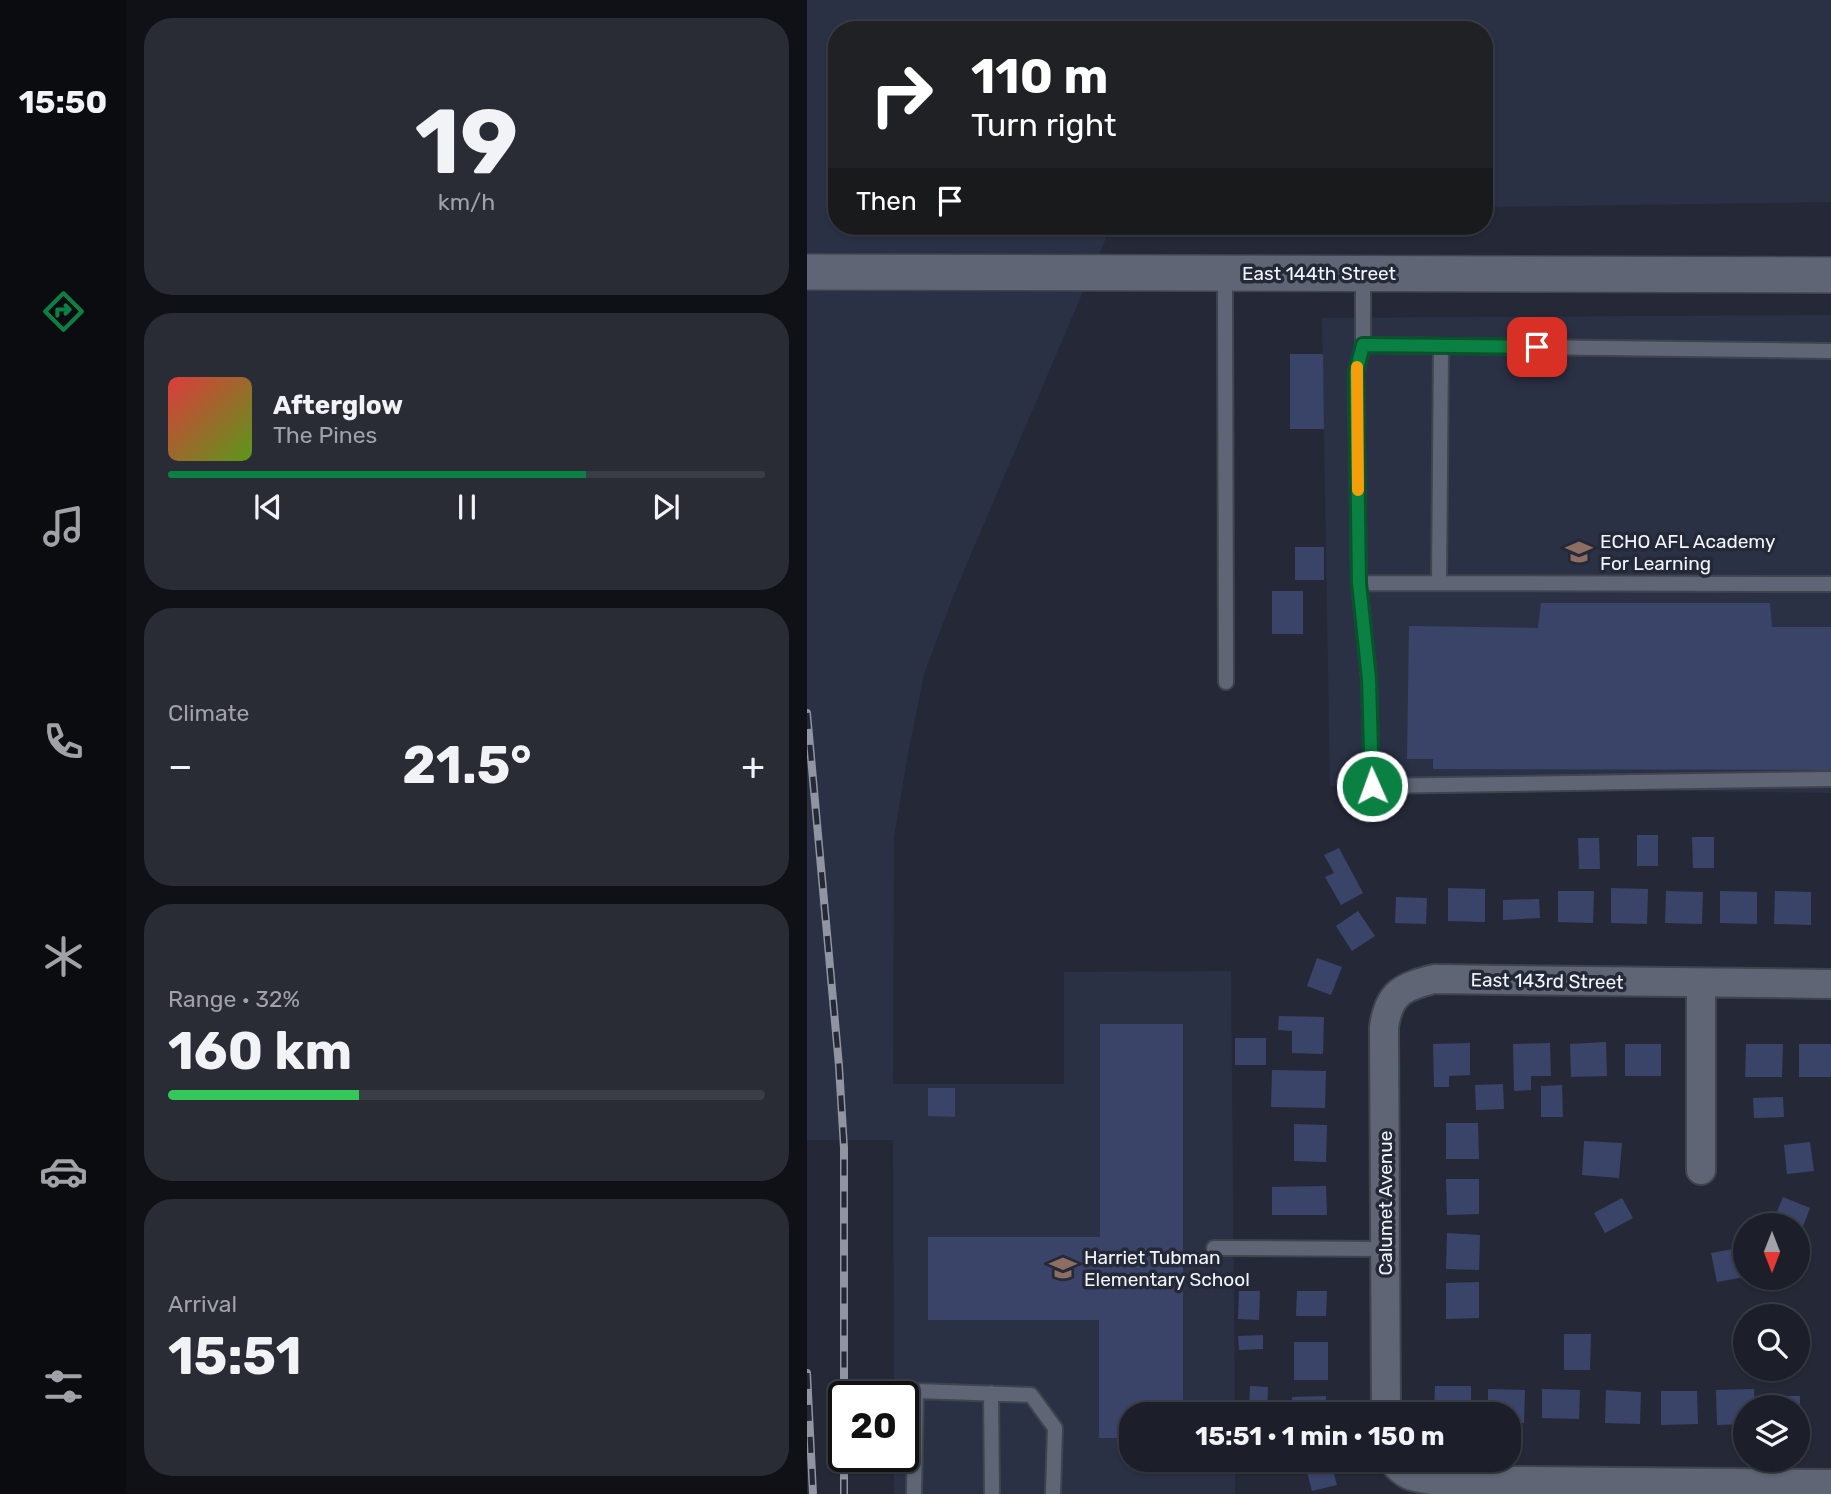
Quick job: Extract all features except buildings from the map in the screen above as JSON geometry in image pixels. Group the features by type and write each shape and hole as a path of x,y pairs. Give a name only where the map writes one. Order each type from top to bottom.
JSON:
{"street":[{"name":"East 144th Street","path":"807,272 1831,275"},
{"name":"East 143rd Street","path":"1396,994 1414,984 1434,979 1831,984"},
{"path":"1701,984 1701,1170"},
{"name":"Calumet Avenue","path":"1386,1402 1384,1027 1386,1009 1396,994"},
{"path":"1405,1472 1411,1477 1431,1480 1831,1484"}],"lane":[{"path":"1225,273 1226,682"},
{"path":"1363,274 1363,345 1356,372 1359,583 1369,679 1372,786 1831,779"},
{"path":"1363,345 1831,351"},
{"path":"1439,583 1441,346"},
{"path":"1359,583 1831,584"},
{"path":"1214,1248 1385,1249"},
{"path":"914,1494 915,1391 1031,1395 1055,1428 1053,1494"},
{"path":"991,1393 992,1494"}],"shaded area":[{"path":"807,0 1831,0 1831,202 1493,207 1493,21 828,21 828,235 1107,235 956,589 924,674 894,837 893,1084 1064,1084 1064,972 1231,971 1235,1402 1119,1402 1119,1472 1235,1472 1235,1494 894,1494 894,1472 919,1472 919,1381 894,1381 893,1140 807,1140"},
{"name":"ECHO AFL Academy For Learning","path":"1831,315 1831,793 1330,786 1322,318"}],"railway":[{"path":"807,713 844,1148 844,1494"},
{"path":"807,1373 813,1494"}],"slow traffic":[{"path":"1357,367 1358,490"}],"place":[{"name":"ECHO AFL Academy For Learning","path":"1579,552"},
{"name":"Harriet Tubman Elementary School","path":"1063,1268"}],"route":[{"path":"1372,786 1369,679 1359,583 1356,372 1363,345 1537,347"}]}
